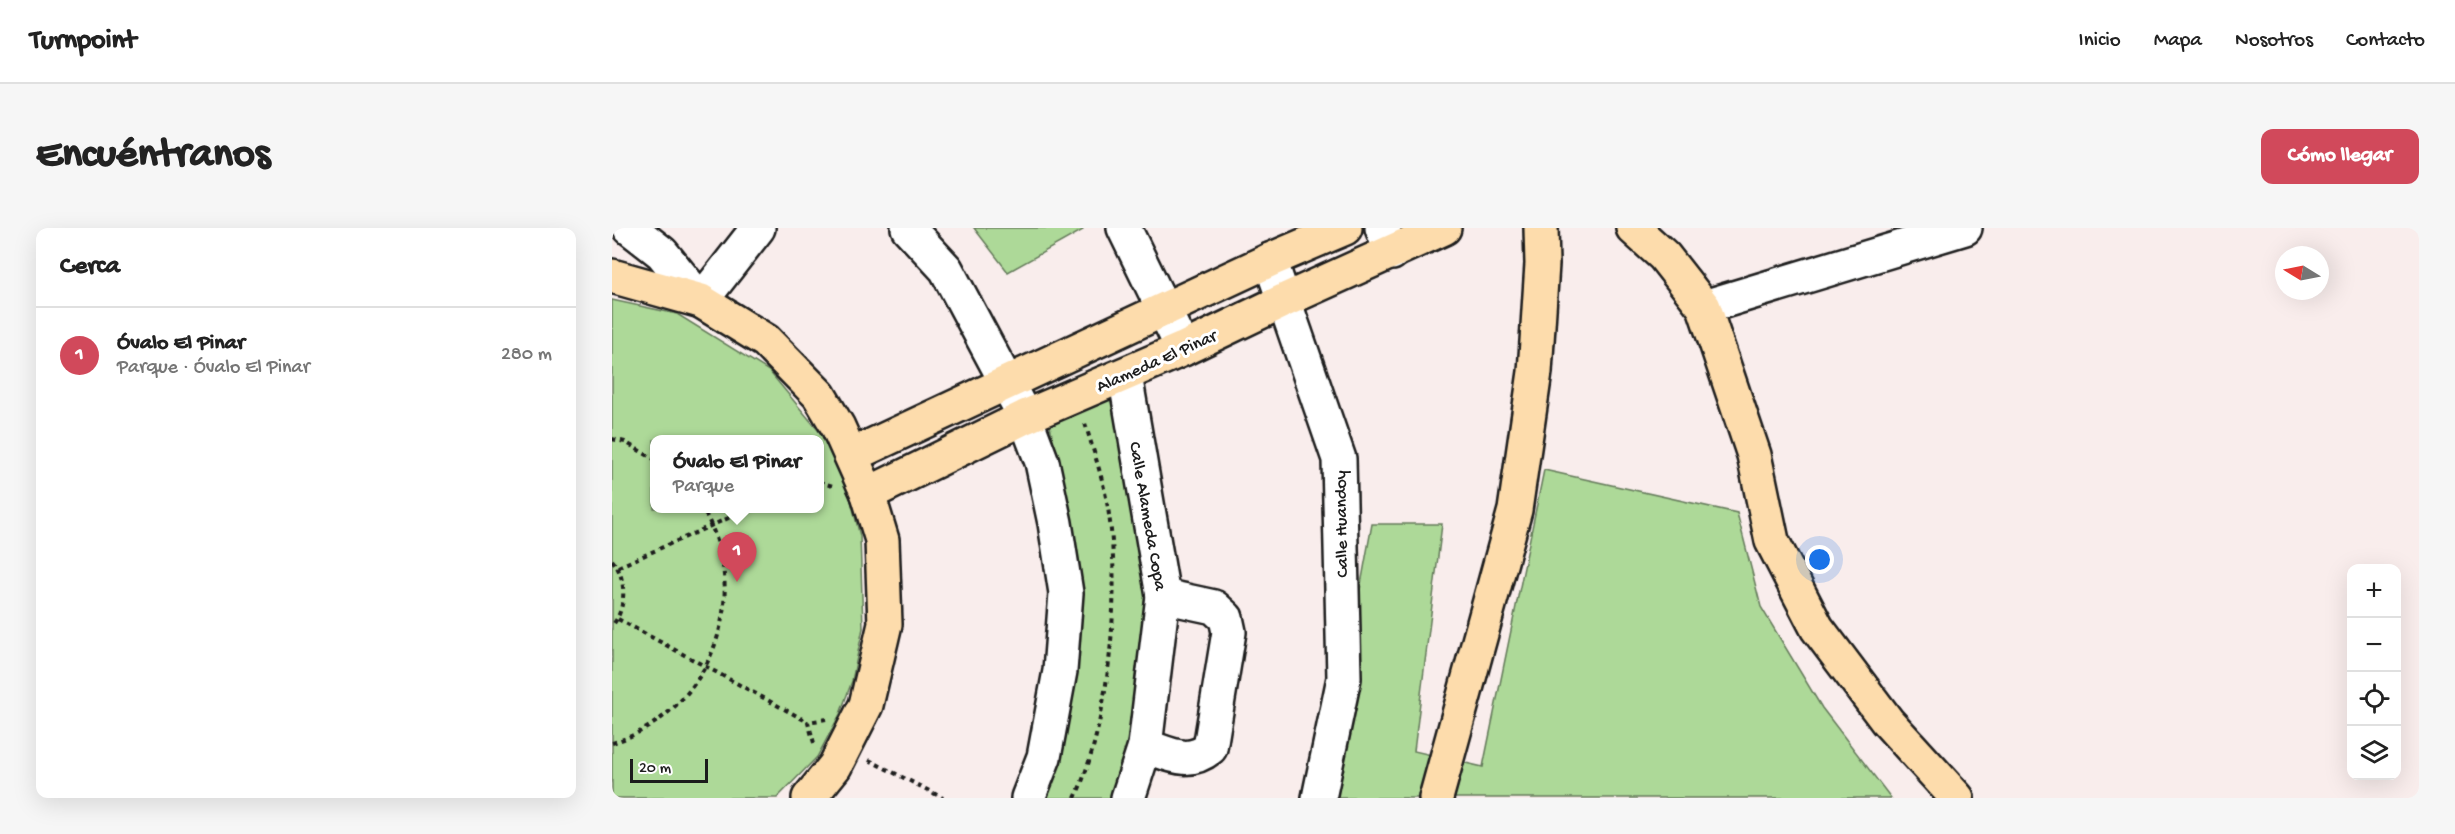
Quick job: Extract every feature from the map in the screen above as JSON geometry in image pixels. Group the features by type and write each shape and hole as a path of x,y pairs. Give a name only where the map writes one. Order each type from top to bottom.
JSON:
{"main road":[{"path":"852,455 1270,260 1344,228"},
{"name":"Alameda El Pinar","path":"868,494 1025,417 1183,349 1285,300 1387,240 1444,228"},
{"path":"1436,798 1515,510 1535,372 1542,264 1541,228"},
{"path":"1633,228 1664,256 1704,308 1754,455 1772,541 1812,619 1887,722 1957,798"},
{"path":"612,276 701,302 766,341 819,395 852,455 868,494 882,540 885,624 866,705 834,766 809,798"}],"street":[{"path":"630,228 662,253 701,302 758,228"},
{"path":"908,228 946,269 1025,417 1042,462 1066,593 1060,671 1044,757 1028,798"},
{"path":"1124,228 1183,349"},
{"path":"1704,308 1965,228"},
{"name":"Calle Huandoy","path":"1270,260 1339,459 1344,678 1319,798"},
{"name":"Calle Alameda Copa","path":"1125,375 1163,596 1145,746 1128,798"},
{"path":"1145,746 1184,758 1199,757 1210,748 1229,632 1226,618 1214,606 1163,596"}],"path":[{"path":"1075,798 1098,728 1107,664 1114,573 1109,514 1084,419"},
{"path":"612,439 625,442 650,457"},
{"path":"612,743 629,738 660,720 687,696 707,666 721,633 726,597 723,561 712,526 705,513"},
{"path":"618,567 740,513"},
{"path":"612,560 618,567 624,594 618,619 612,626"},
{"path":"618,619 808,722"},
{"path":"844,747 943,798"}],"green space":[{"path":"974,228 1082,228 1083,230 1008,272"},
{"path":"612,300 677,314 769,371 822,435 650,435 650,513 824,513 824,438 848,489 860,536 863,628 852,681 840,714 817,757 777,798 612,798"},
{"path":"1113,384 1151,596 1140,691 1120,772 1110,798 1030,798 1049,755 1056,454 1047,412"},
{"path":"1544,470 1737,513 1761,607 1822,708 1891,798 1322,798 1372,524 1442,524 1414,751 1483,767"}],"place":[{"name":"Óvalo El Pinar","path":"737,582"}]}
